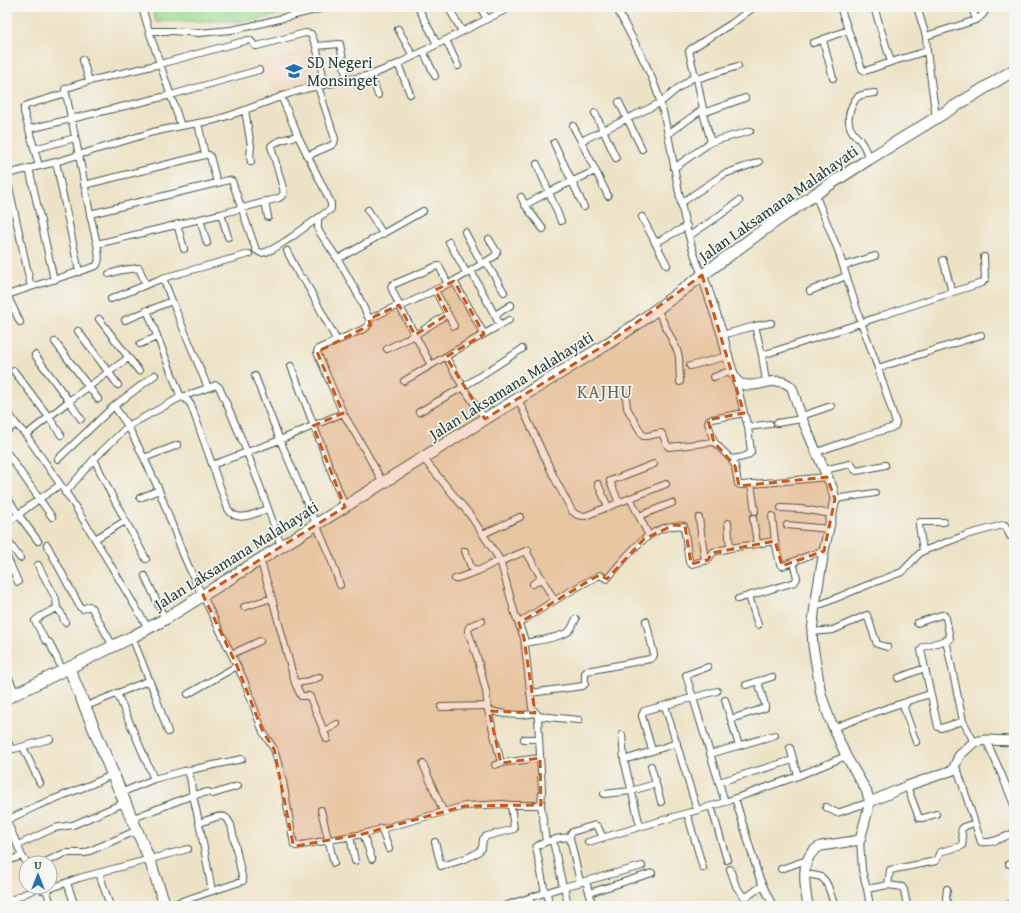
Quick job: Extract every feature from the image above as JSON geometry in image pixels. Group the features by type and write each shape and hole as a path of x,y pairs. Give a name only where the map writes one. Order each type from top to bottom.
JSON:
{"highway":[{"name":"Jalan Laksamana Malahayati","path":"12,696 132,637 166,618 611,342 815,194 1014,70"}],"street":[{"path":"142,7 148,31 181,126"},
{"path":"148,31 199,32 231,30 327,7"},
{"path":"418,7 437,44"},
{"path":"448,7 462,31"},
{"path":"480,7 487,20"},
{"path":"7,174 56,162 153,132 221,118 281,96 305,89 371,75 398,64 511,7"},
{"path":"616,7 650,72 660,103 668,134 689,236 696,261 707,286 736,380 748,427 751,449 750,454 731,459"},
{"path":"710,142 689,53 691,49 732,24 754,7"},
{"path":"840,7 863,70 868,70 927,51"},
{"path":"874,7 891,62"},
{"path":"917,7 926,36 936,118"},
{"path":"972,7 976,20"},
{"path":"926,36 976,20 981,17 986,11 987,7"},
{"path":"398,29 413,56"},
{"path":"813,43 848,30"},
{"path":"20,322 7,295 98,265 99,261 97,244 65,89 89,81 160,64 248,40 257,46 306,33 311,34 316,46 322,85 335,139 332,145 308,156"},
{"path":"446,40 458,66"},
{"path":"823,40 833,78"},
{"path":"316,46 340,44 347,81"},
{"path":"423,51 435,76"},
{"path":"83,60 89,81"},
{"path":"398,64 410,94"},
{"path":"581,141 660,103 676,89 696,78 738,66"},
{"path":"29,129 171,95 259,70"},
{"path":"371,75 378,95"},
{"path":"39,166 24,112 25,106 66,93"},
{"path":"869,159 863,144 850,128 848,120 849,112 858,96 875,93"},
{"path":"90,214 229,180 232,181 256,250 261,254 276,248 318,219 331,208 331,204 298,136 281,96"},
{"path":"668,134 703,111 745,98"},
{"path":"619,102 642,149"},
{"path":"245,110 251,146 251,162"},
{"path":"595,113 616,158"},
{"path":"198,123 205,155"},
{"path":"573,126 608,196"},
{"path":"674,168 710,142 750,131"},
{"path":"97,244 221,214 283,196 284,192 271,146 276,142 298,136"},
{"path":"34,148 75,138"},
{"path":"554,143 584,207"},
{"path":"84,185 205,155 210,156 216,183"},
{"path":"56,162 78,272"},
{"path":"681,203 724,174 759,162"},
{"path":"537,164 562,221"},
{"path":"29,168 54,280"},
{"path":"525,205 549,192 596,171"},
{"path":"7,178 31,287"},
{"path":"815,194 838,250 861,322 896,422 895,426 891,428 817,452"},
{"path":"520,197 543,229"},
{"path":"265,201 268,217"},
{"path":"689,236 739,201"},
{"path":"368,210 383,234"},
{"path":"338,259 423,211"},
{"path":"221,214 228,237"},
{"path":"642,217 667,265"},
{"path":"200,219 207,243"},
{"path":"318,219 318,229 338,259 356,291 370,323 368,326 318,349 317,352 343,413 365,450 382,483"},
{"path":"177,224 184,249"},
{"path":"655,242 687,226"},
{"path":"465,232 504,292"},
{"path":"369,319 435,290 469,273 495,256 497,254 489,239"},
{"path":"449,242 500,324"},
{"path":"288,250 304,275 304,279 337,340"},
{"path":"110,299 163,278 248,254"},
{"path":"843,266 875,256"},
{"path":"762,355 812,340 861,322 982,283 985,279 984,257"},
{"path":"943,260 952,292"},
{"path":"431,365 399,306 391,286 439,266 484,334"},
{"path":"109,274 122,270 139,268 146,285"},
{"path":"810,291 846,276"},
{"path":"163,278 208,388"},
{"path":"435,290 454,326"},
{"path":"125,320 172,301"},
{"path":"495,315 511,305"},
{"path":"657,309 677,350 679,357 680,382"},
{"path":"147,310 181,397 188,401 191,405 230,513 234,516 242,517 268,509"},
{"path":"387,349 415,335 448,314"},
{"path":"98,319 139,371"},
{"path":"404,381 509,320"},
{"path":"722,335 770,323"},
{"path":"755,326 762,355 766,382"},
{"path":"78,331 118,385"},
{"path":"878,368 981,335"},
{"path":"140,344 158,337"},
{"path":"55,342 98,399"},
{"path":"418,412 522,349"},
{"path":"35,355 69,400 81,419"},
{"path":"690,366 728,356"},
{"path":"446,357 485,419"},
{"path":"26,436 48,416 128,358"},
{"path":"291,366 344,507"},
{"path":"714,377 732,370"},
{"path":"14,371 62,436"},
{"path":"58,460 114,406 155,375"},
{"path":"255,376 280,440 331,559 340,585"},
{"path":"736,380 741,384 746,385 778,381 784,382 792,388 802,418 832,488 835,499 815,605 812,632 813,646 821,694 833,728 846,756 866,790 870,802 860,840 862,870 868,889 870,906"},
{"path":"65,493 94,459 128,426 181,397 216,384 239,431 281,546"},
{"path":"626,397 627,408 643,436 662,434 664,435 669,447 714,442"},
{"path":"518,399 554,477 572,511 577,515 583,516 666,484"},
{"path":"114,406 128,426 159,490 183,554 238,666 263,732 274,749 283,781 293,844 296,846 363,834 465,806 503,804 541,805"},
{"path":"777,423 802,418 831,406"},
{"path":"7,411 71,500 148,628"},
{"path":"212,465 280,440 343,413"},
{"path":"744,413 709,420 708,423 714,442 731,459 735,466 738,484 740,485 825,473 850,464 856,471 885,465"},
{"path":"7,431 16,424"},
{"path":"748,427 770,424"},
{"path":"144,458 178,444"},
{"path":"8,454 52,517"},
{"path":"423,458 470,515 500,561 525,643 532,708 536,714 539,739 542,791 541,805 546,842"},
{"path":"94,459 146,559"},
{"path":"619,502 610,481 654,464"},
{"path":"598,484 608,507"},
{"path":"751,484 755,511"},
{"path":"7,522 60,485"},
{"path":"140,498 159,490"},
{"path":"835,499 874,493"},
{"path":"7,497 38,541"},
{"path":"630,498 649,536"},
{"path":"639,516 672,503"},
{"path":"781,508 802,509 832,514"},
{"path":"772,516 780,565 783,566 824,551"},
{"path":"483,534 520,517"},
{"path":"699,518 705,561"},
{"path":"753,518 757,543"},
{"path":"95,539 125,520"},
{"path":"923,551 919,523 921,521 944,522"},
{"path":"728,523 730,548"},
{"path":"787,524 829,529"},
{"path":"519,623 554,600 600,575 607,579 635,548 649,536 674,525 684,526 690,563 693,564 708,560 713,552 775,541"},
{"path":"815,605 822,604 904,570 923,551 966,535 1005,525 1010,536 1014,537"},
{"path":"7,540 20,558"},
{"path":"47,545 80,607 83,609 89,606 91,607 113,646"},
{"path":"455,579 528,550 554,600"},
{"path":"465,551 471,567 478,571"},
{"path":"8,555 18,582"},
{"path":"260,559 295,684 301,696 310,697 327,739"},
{"path":"738,599 795,582 797,578 793,562"},
{"path":"38,565 56,599 57,608 62,613 64,622"},
{"path":"144,576 166,618"},
{"path":"533,584 542,578"},
{"path":"749,596 758,625"},
{"path":"244,607 272,598"},
{"path":"57,608 36,619 35,621 45,640 50,643 67,669 132,818 168,906 243,881 231,825 226,817 222,816 200,823"},
{"path":"917,623 942,615 946,618 950,639 923,647 921,649 938,727 941,728 963,721"},
{"path":"812,632 833,630 867,616 877,644 887,647"},
{"path":"525,643 566,634 576,619"},
{"path":"482,621 469,626 468,631 478,660 486,691 498,764 540,758"},
{"path":"530,693 583,686 585,684 585,673 587,671 650,659 654,655 646,621"},
{"path":"132,637 150,680 168,732"},
{"path":"946,640 963,721 974,742"},
{"path":"232,654 260,641"},
{"path":"188,694 238,666"},
{"path":"708,667 686,674 725,802"},
{"path":"898,678 925,668"},
{"path":"7,674 12,696"},
{"path":"295,684 319,677"},
{"path":"746,685 772,677"},
{"path":"84,706 150,680"},
{"path":"731,719 765,708 758,681"},
{"path":"652,750 642,714 644,711 717,691"},
{"path":"117,693 154,779"},
{"path":"833,728 930,694"},
{"path":"725,700 738,746"},
{"path":"906,702 904,708 916,742"},
{"path":"665,706 696,810"},
{"path":"441,707 488,708 497,712 510,714 536,714 580,720"},
{"path":"324,731 337,724"},
{"path":"622,735 624,760 640,826"},
{"path":"710,754 775,735"},
{"path":"7,740 12,749 16,749 50,739"},
{"path":"524,739 539,739"},
{"path":"986,740 1014,805"},
{"path":"953,770 959,756 974,742 986,740 1014,741"},
{"path":"624,760 677,743"},
{"path":"24,747 40,783"},
{"path":"790,748 798,776"},
{"path":"588,842 725,802 798,776 846,756"},
{"path":"123,792 154,779 242,759"},
{"path":"719,782 793,760"},
{"path":"423,764 443,811"},
{"path":"651,766 661,802"},
{"path":"826,807 837,813 870,802 907,786 956,770 958,771 980,841 982,843 994,841 1014,833"},
{"path":"185,771 188,772 190,776 212,891"},
{"path":"112,774 123,792 125,803"},
{"path":"22,855 7,823 39,805 92,784 112,774"},
{"path":"604,794 631,791 656,784"},
{"path":"132,818 193,795 208,792 213,794 238,786"},
{"path":"907,786 919,818 936,814"},
{"path":"735,798 759,877 773,906"},
{"path":"18,845 54,828 73,825 125,803"},
{"path":"435,842 441,866 477,853 482,848 483,839 487,836 514,829 511,805"},
{"path":"711,806 727,860"},
{"path":"321,810 334,863"},
{"path":"687,813 703,868"},
{"path":"888,885 890,870 936,861 940,852 962,846 963,840 961,830 963,827 974,823"},
{"path":"549,906 536,847 546,842 569,837 572,832 595,825 598,827 603,838"},
{"path":"381,828 389,849"},
{"path":"58,856 65,853 85,853 137,830"},
{"path":"363,834 372,859"},
{"path":"350,836 355,861"},
{"path":"569,837 572,841 583,881 593,906"},
{"path":"808,906 804,885 804,874 807,860 812,852 821,846 860,840"},
{"path":"553,841 568,906"},
{"path":"58,886 79,878 188,848"},
{"path":"7,861 18,857"},
{"path":"149,859 163,906"},
{"path":"781,869 807,860"},
{"path":"504,906 583,881 642,866"},
{"path":"730,869 736,886 743,896 748,896 763,885"},
{"path":"99,873 110,906"},
{"path":"589,893 652,873"},
{"path":"804,874 821,877 827,886 833,901"},
{"path":"67,883 75,906"},
{"path":"868,889 888,885 903,888 907,906"},
{"path":"947,889 946,898 948,906"},
{"path":"7,902 22,895"},
{"path":"48,895 52,906"},
{"path":"530,898 531,906"},
{"path":"1004,906 1014,902"}],"highlighted area":[{"path":"702,275 744,413 708,420 714,442 735,466 739,486 827,477 835,499 824,551 782,566 775,541 712,553 708,560 691,564 685,526 674,525 644,539 607,579 600,575 592,579 519,623 524,638 535,713 489,711 501,763 540,758 541,805 465,806 363,834 296,846 293,844 274,749 263,732 237,666 203,595 345,507 313,426 343,413 317,352 370,325 369,319 399,305 415,335 448,314 435,290 454,281 484,334 446,357 485,419 611,341"}],"shaded area":[{"name":"SD Negeri Monsinget","path":"315,47 325,80 273,95 263,62"}],"green space":[{"path":"152,7 298,7 262,19 238,21 156,22"}],"place":[{"name":"SD Negeri Monsinget","path":"294,71"}],"district":[{"name":"KAJHU","path":"605,391"}]}
